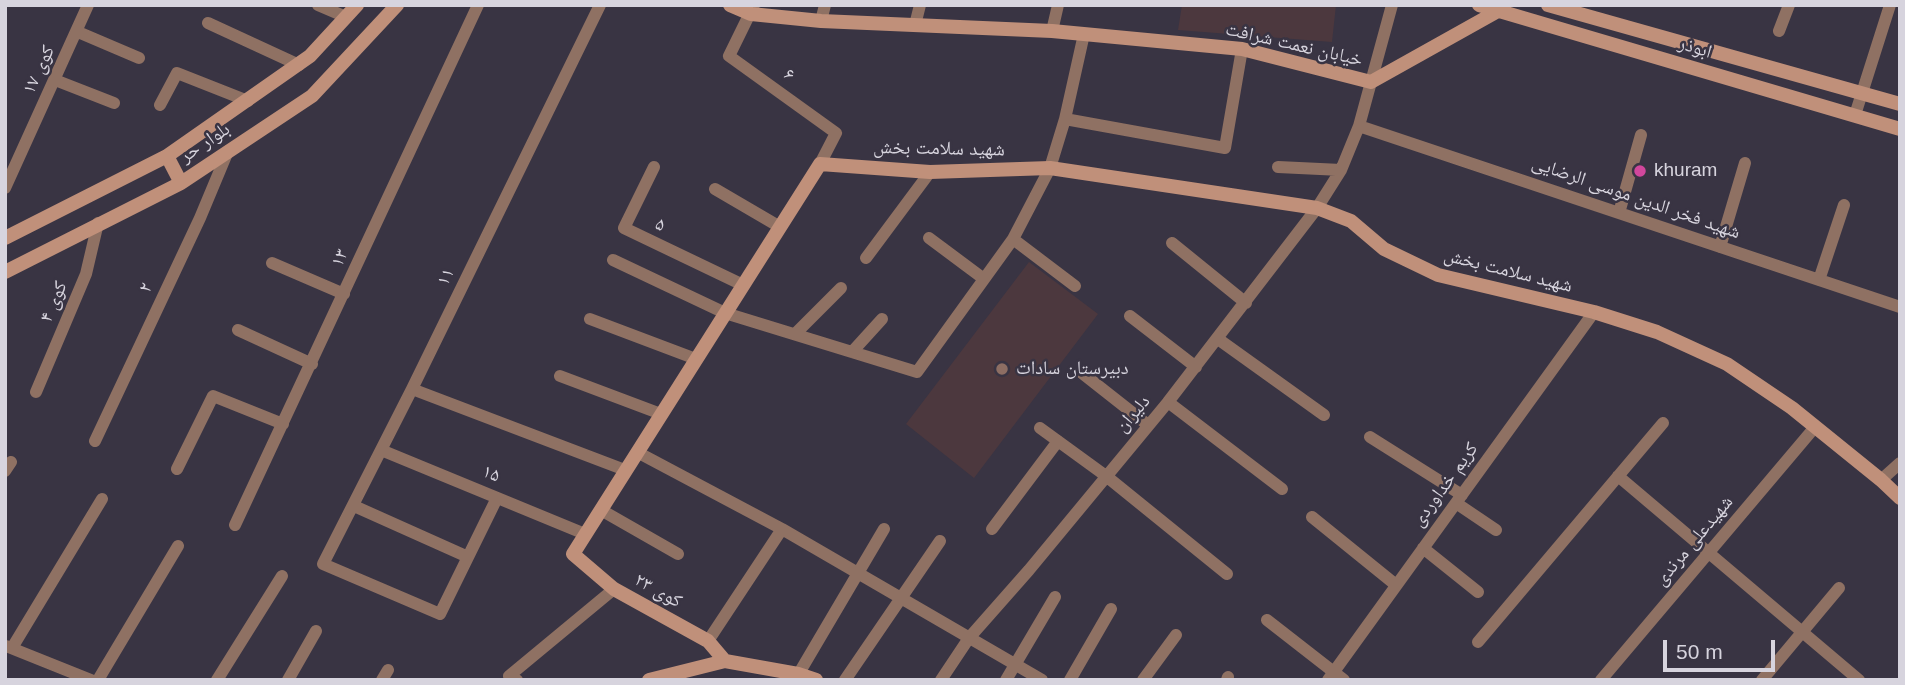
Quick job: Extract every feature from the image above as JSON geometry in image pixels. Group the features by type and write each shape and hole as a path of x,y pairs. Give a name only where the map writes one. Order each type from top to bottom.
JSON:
{"street":[{"name":"کوی ۱۷","path":"5,188 88,5"},
{"path":"318,5 346,17"},
{"name":"بلوار حر","path":"5,238 167,156 299,65 357,5"},
{"name":"بلوار حر","path":"5,272 181,183 312,96 397,5"},
{"name":"۱۳","path":"235,525 478,5"},
{"name":"۱۱","path":"468,557 440,614 323,565 412,390 600,5"},
{"name":"خیابان نعمت شرافت","path":"730,5 821,21 1052,31 1242,49 1371,82 1498,10"},
{"path":"821,21 825,5"},
{"path":"915,25 920,5"},
{"path":"1052,31 1058,5"},
{"name":"دلیران","path":"941,680 969,638 1030,570 1218,340 1317,208 1341,170 1359,126 1392,5"},
{"name":"ابوذر","path":"1479,5 1900,129"},
{"path":"1543,22 1548,5"},
{"name":"ابوذر","path":"1548,5 1900,104"},
{"path":"1779,31 1789,5"},
{"path":"1855,115 1891,5 1900,8"},
{"name":"۶","path":"752,10 729,56 836,133 820,164"},
{"path":"208,23 299,65"},
{"path":"78,32 139,58"},
{"path":"613,260 725,313 917,372 1013,239 1050,168 1065,119 1084,34"},
{"path":"1065,119 1224,148 1242,49"},
{"path":"160,105 177,73 248,101"},
{"path":"55,80 114,103"},
{"name":"شهید فخر الدین موسی الرضایی","path":"1359,126 1900,307"},
{"path":"1619,213 1641,135"},
{"name":"۲","path":"95,441 200,218 228,150"},
{"path":"167,156 181,183"},
{"path":"1720,247 1745,163"},
{"path":"585,534 820,164"},
{"name":"شهید سلامت بخش","path":"820,164 930,172 1050,168 1317,208 1351,221 1384,249 1438,275 1594,312 1657,332 1727,364 1792,408 1900,498"},
{"name":"۵","path":"654,167 624,228 743,285"},
{"path":"1278,167 1341,170"},
{"path":"866,258 930,172"},
{"path":"715,189 780,227"},
{"path":"1819,280 1844,205"},
{"name":"کوی ۴","path":"36,392 86,274 99,223"},
{"path":"929,238 984,279"},
{"path":"1013,239 1075,286"},
{"path":"1172,243 1245,303"},
{"path":"272,264 344,295"},
{"path":"795,334 841,288"},
{"name":"کریم خداوردی","path":"1335,677 1396,586 1594,312"},
{"path":"1130,316 1196,367"},
{"path":"590,319 696,359"},
{"path":"852,352 881,319"},
{"path":"238,330 312,364"},
{"path":"1218,340 1324,415"},
{"path":"1082,373 1148,425"},
{"path":"560,376 661,414"},
{"path":"412,390 625,470"},
{"path":"177,469 213,396 283,424"},
{"path":"1168,402 1282,489"},
{"path":"1478,642 1663,423"},
{"name":"شهیدعلی مرندی","path":"1601,680 1815,427"},
{"path":"1040,428 1106,476 1227,574"},
{"path":"1370,437 1459,499 1496,530"},
{"path":"992,528 1058,442"},
{"name":"۱۵","path":"382,450 585,534"},
{"path":"637,452 782,529 1042,680"},
{"path":"1881,480 1900,463"},
{"path":"1618,476 1859,680"},
{"path":"354,506 468,557 497,498"},
{"path":"91,680 62,674 9,647 102,499"},
{"path":"601,510 678,554"},
{"path":"1312,517 1396,586"},
{"path":"797,677 884,528"},
{"path":"708,641 782,529"},
{"name":"کوی ۲۳","path":"585,534 573,554 614,589 708,641 725,661"},
{"path":"845,680 940,541"},
{"path":"98,680 178,546"},
{"path":"1423,548 1478,592"},
{"path":"217,680 282,576"},
{"path":"1762,680 1839,588"},
{"path":"517,680 509,676 614,589"},
{"path":"1006,680 1055,597"},
{"path":"1070,680 1111,609"},
{"path":"1267,620 1335,677"},
{"path":"288,680 316,631"},
{"path":"1143,680 1176,635"},
{"path":"649,680 725,661 816,680"}],"shaded area":[{"path":"1182,5 1336,5 1332,42 1178,30"},
{"name":"دبیرستان سادات","path":"1029,262 1098,314 974,478 906,424"}],"place":[{"name":"khuram","path":"1640,171"},
{"name":"دبیرستان سادات","path":"1002,369"}]}
